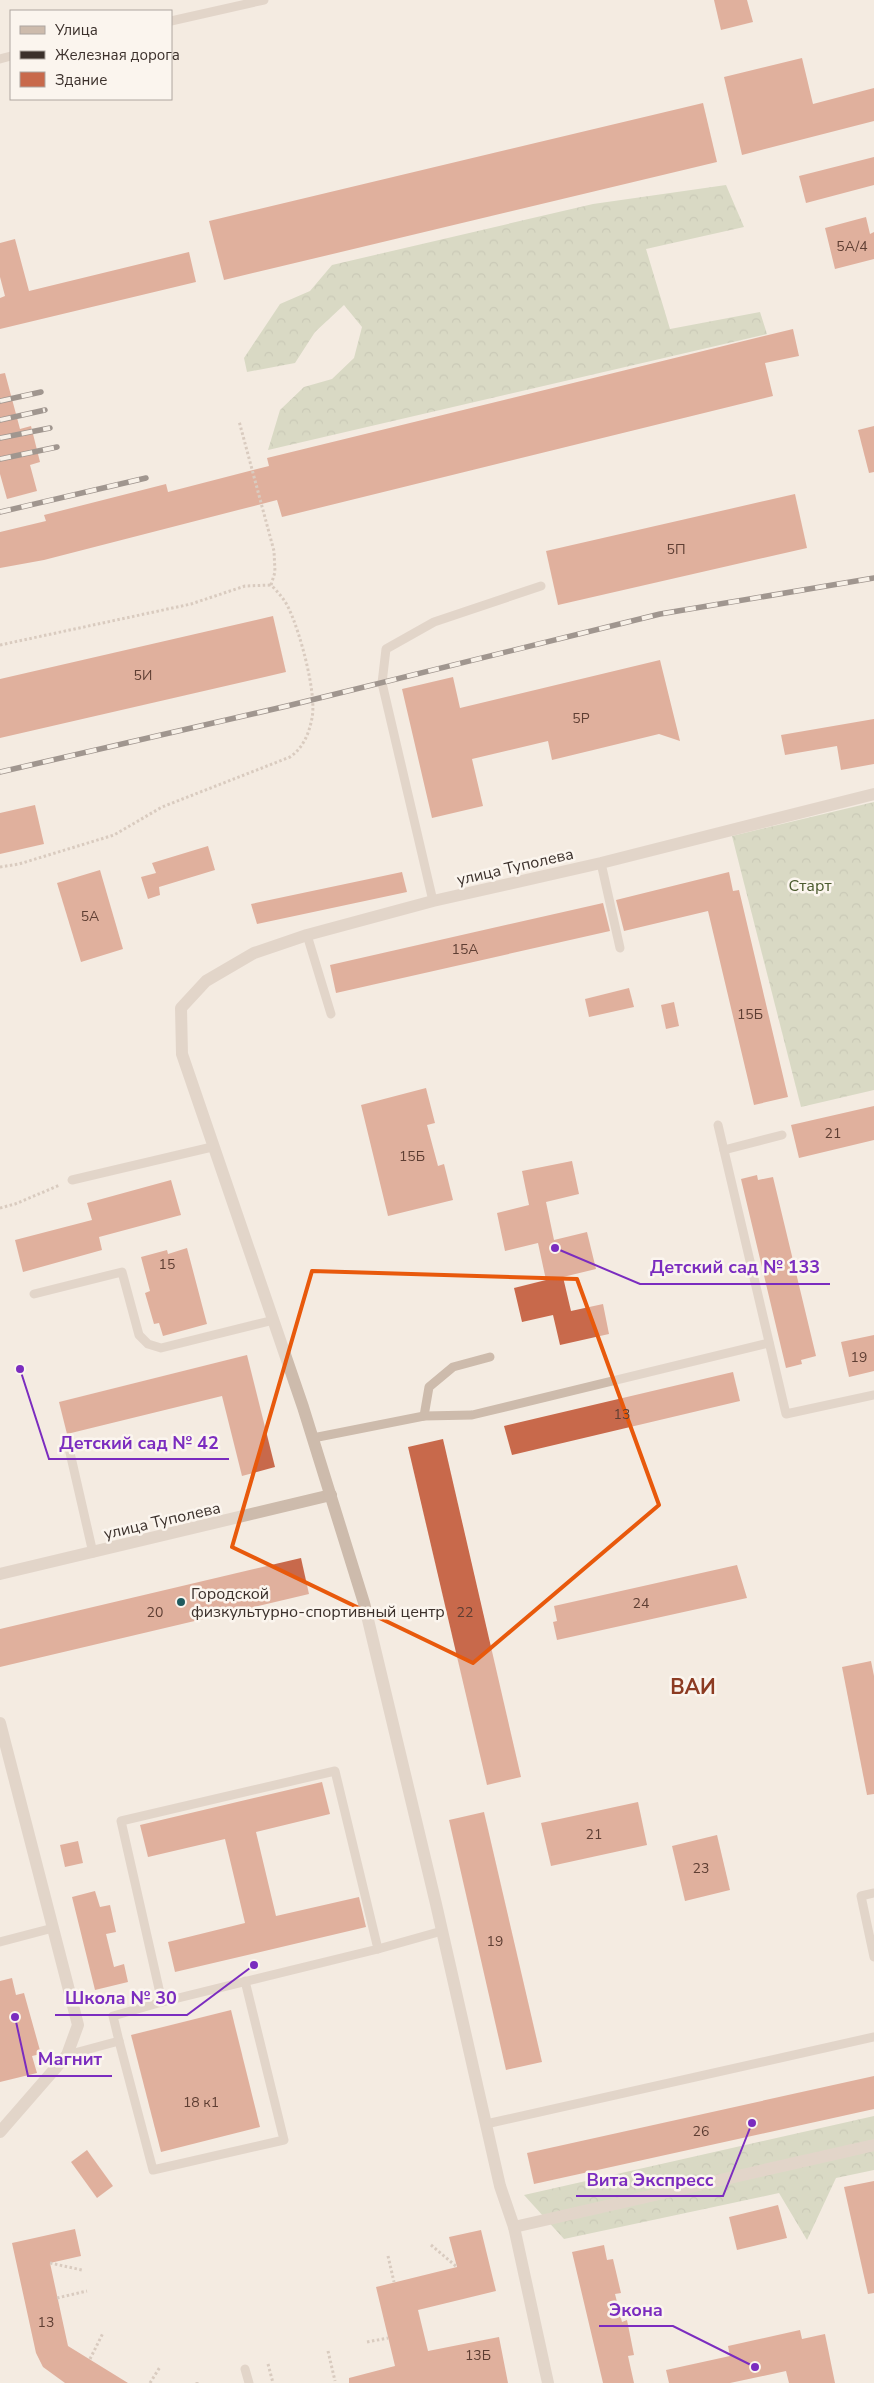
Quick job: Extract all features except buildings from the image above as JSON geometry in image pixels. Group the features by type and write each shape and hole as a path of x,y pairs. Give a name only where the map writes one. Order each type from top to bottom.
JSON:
{"street":[{"name":"улица Туполева","path":"212,1147 182,1054 181,1008 206,981 254,953 307,934 433,901 601,863 874,794"},
{"path":"212,1147 274,1320 364,1603 500,2186 514,2227 548,2383"},
{"name":"улица Туполева","path":"0,1574 331,1495"},
{"path":"0,1723 78,2025 67,2056 0,2132"},
{"path":"514,2227 874,2145"}],"lane":[{"path":"172,21 264,0"},
{"path":"433,901 382,683 386,649 434,622 541,586"},
{"path":"601,863 620,948"},
{"path":"307,934 331,1014"},
{"path":"718,1125 786,1414 874,1394"},
{"path":"724,1150 782,1135"},
{"path":"72,1180 212,1147"},
{"path":"34,1294 122,1272 139,1335 148,1344 160,1348 274,1320"},
{"path":"313,1438 424,1416 472,1415 769,1343"},
{"path":"424,1416 429,1387 453,1367 490,1357"},
{"path":"68,1444 93,1552"},
{"path":"162,2002 121,1821 335,1772 378,1949"},
{"path":"874,1893 861,1896 874,1957"},
{"path":"0,1942 53,1928"},
{"path":"245,1981 284,2140 153,2170 118,2042 113,2016 245,1981 378,1949 442,1931"},
{"path":"486,2124 874,2037"},
{"path":"67,2056 118,2042"},
{"path":"245,2369 249,2383"}],"path":[{"path":"239,421 274,551 275,572 271,585"},
{"path":"0,645 191,604 245,586 271,585 279,593 289,609 299,634 308,672 312,717 300,750 290,758 162,808 114,835 19,864 0,867"},
{"path":"0,1208 15,1204 72,1180"},
{"path":"431,2244 457,2267"},
{"path":"388,2256 394,2282"},
{"path":"50,2263 82,2270"},
{"path":"57,2298 87,2291"},
{"path":"90,2359 103,2333"},
{"path":"366,2342 388,2338"},
{"path":"328,2351 335,2381"},
{"path":"268,2364 272,2383"},
{"path":"150,2383 160,2367"}],"highlighted area":[{"path":"312,1271 577,1279 659,1505 473,1663 232,1547"}],"green space":[{"path":"726,185 744,227 646,249 670,329 760,312 767,334 268,450 280,410 304,387 332,379 354,358 362,327 344,305 315,332 295,363 247,372 244,358 280,304 310,291 332,265 593,204"},
{"name":"Старт","path":"874,802 874,1090 801,1107 732,836"},
{"path":"874,2116 874,2170 836,2178 807,2240 779,2193 564,2239 524,2195"}],"railway":[{"path":"0,401 41,392"},
{"path":"0,420 45,410"},
{"path":"0,438 50,428"},
{"path":"0,459 57,447"},
{"path":"0,512 146,478"},
{"path":"0,772 287,706 660,614 874,578"}],"place":[{"name":"Детский сад № 133","path":"555,1248"},
{"name":"Детский сад № 42","path":"20,1369"},
{"name":"Городской физкультурно-спортивный центр","path":"181,1602"},
{"name":"Школа № 30","path":"254,1965"},
{"name":"Магнит","path":"15,2017"},
{"name":"Вита Экспресс","path":"752,2123"},
{"name":"Экона","path":"755,2367"}],"district":[{"name":"ВАИ","path":"693,1687"}]}
